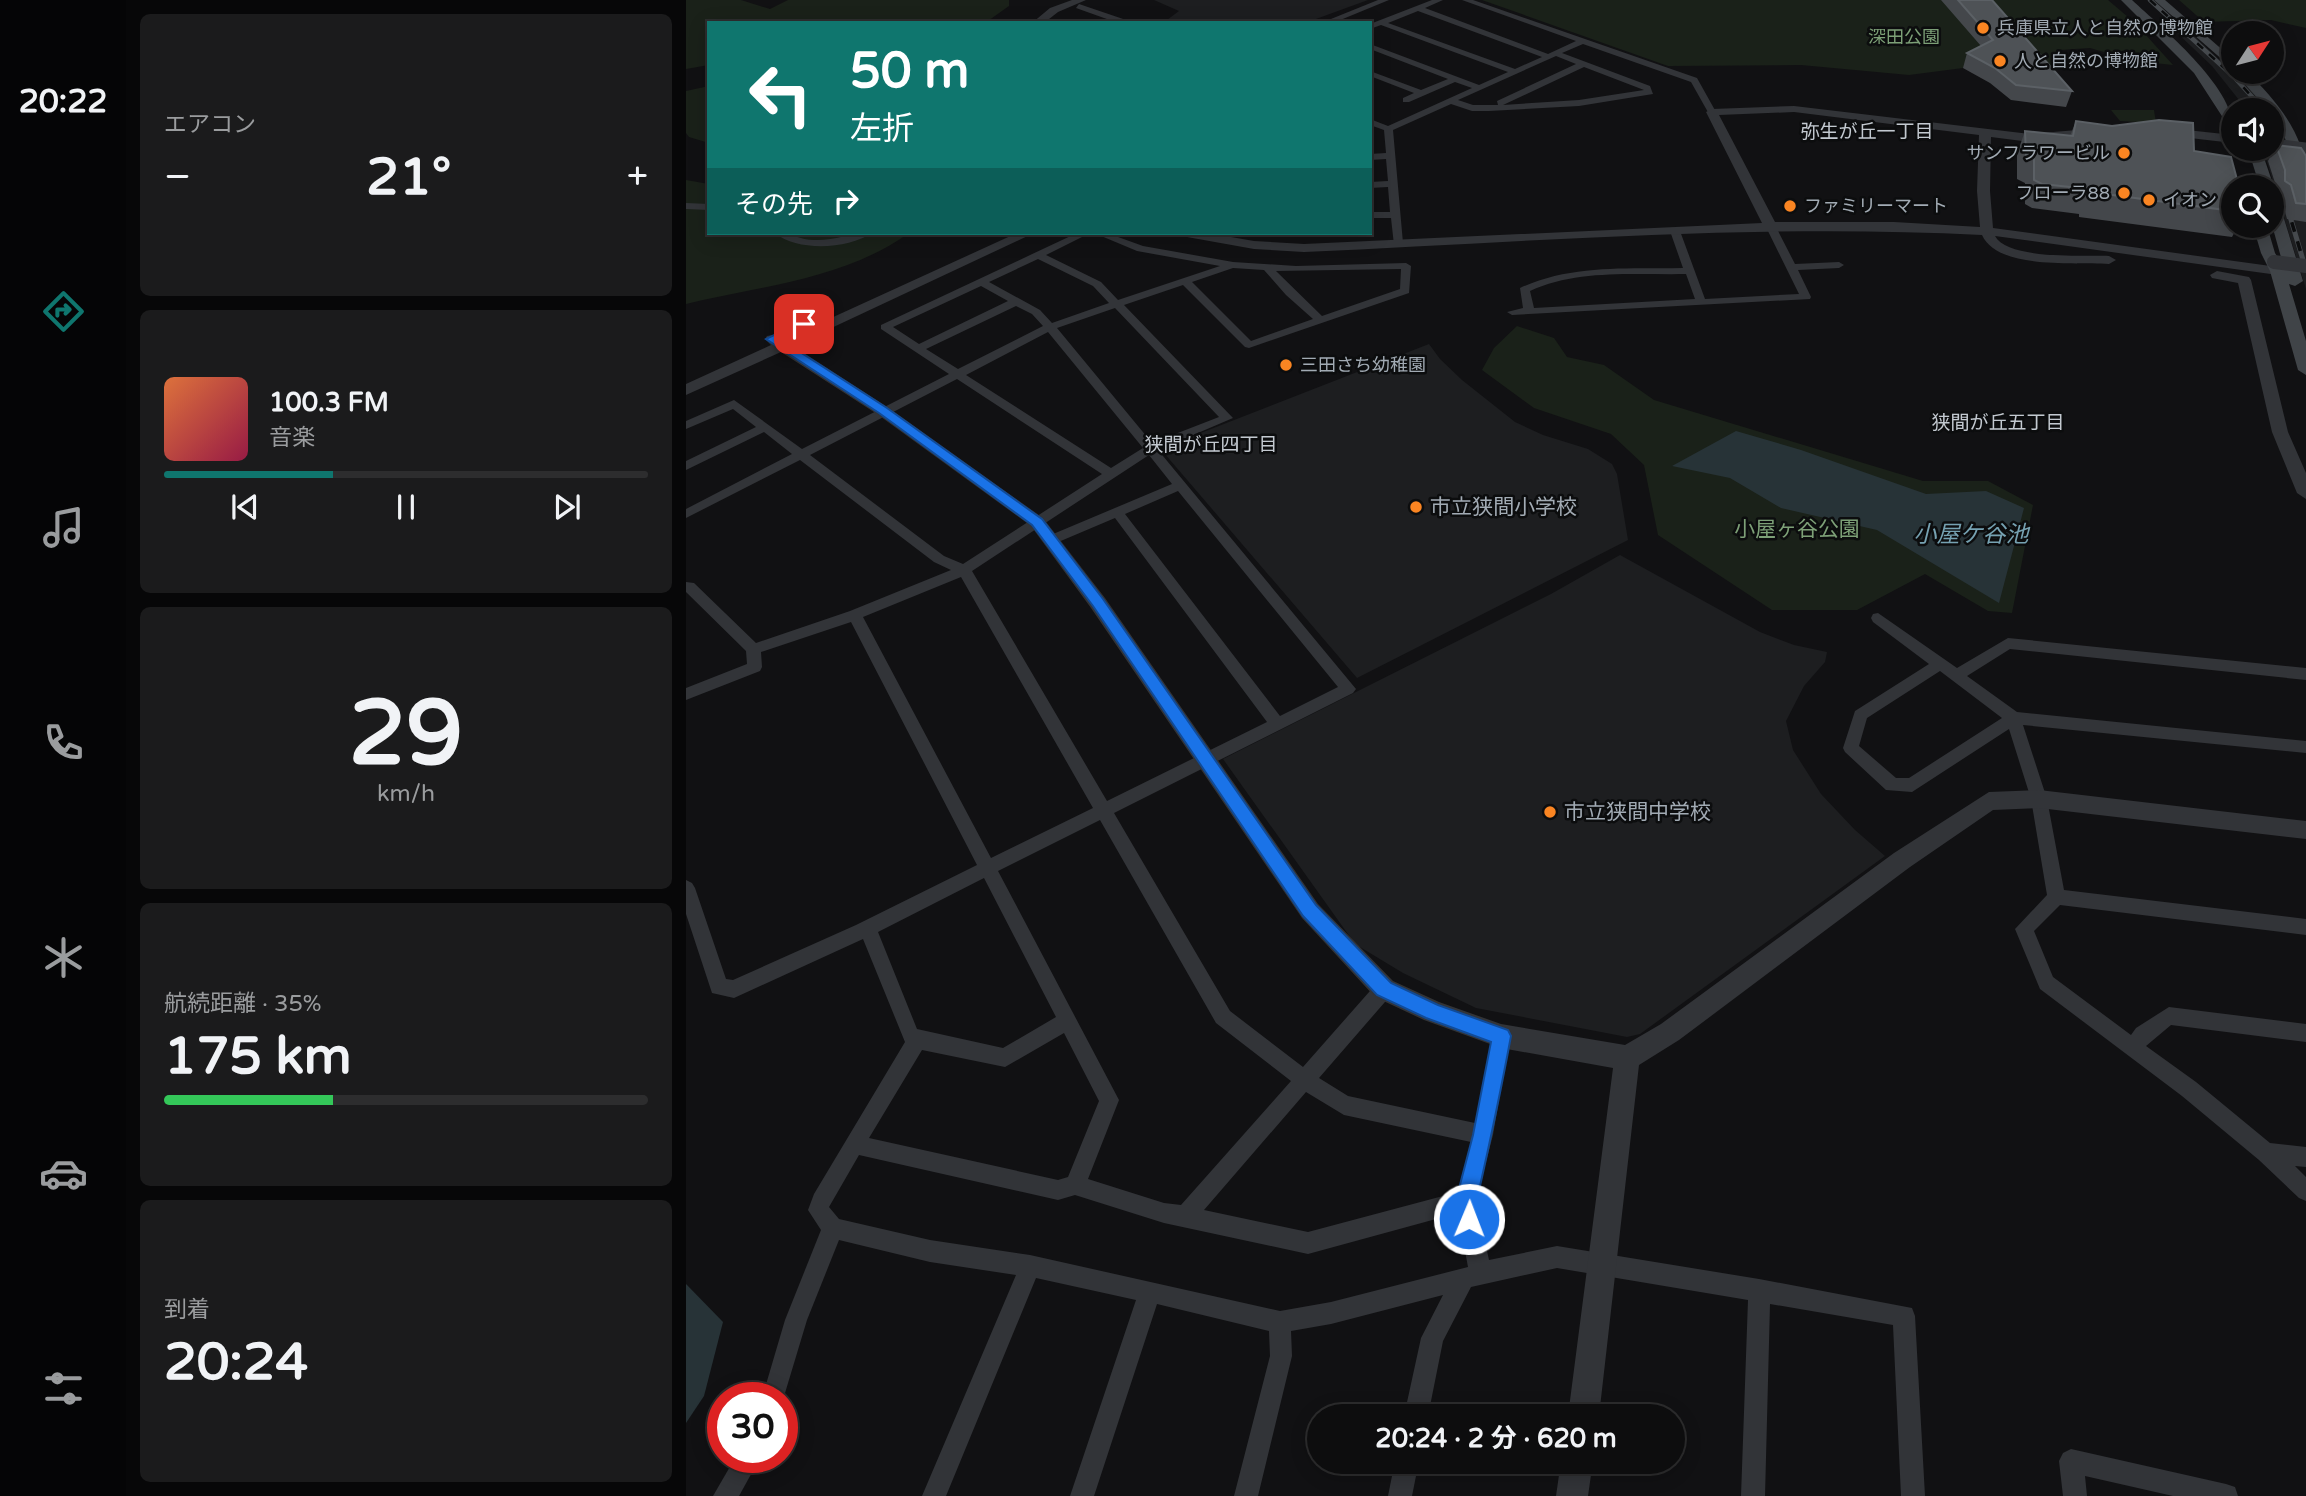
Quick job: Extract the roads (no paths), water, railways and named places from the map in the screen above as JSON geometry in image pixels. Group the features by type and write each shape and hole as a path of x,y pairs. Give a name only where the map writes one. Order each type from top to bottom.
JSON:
{"main road":[{"path":"2127,0 2168,31"},
{"path":"2127,0 2199,71 2221,104"},
{"path":"2135,0 2226,89 2231,98"},
{"path":"2159,0 2170,3 2221,46"},
{"path":"2170,3 2221,53"},
{"path":"2253,84 2276,104 2306,143"},
{"path":"2262,84 2296,119"},
{"path":"2257,88 2287,127 2306,172"},
{"path":"2226,89 2228,98"},
{"path":"2244,161 2247,173"},
{"path":"2264,238 2276,267 2306,370"},
{"path":"2282,238 2306,321"}],"street":[{"path":"1040,21 1054,10 1074,2 1096,0"},
{"path":"1330,21 1385,0"},
{"path":"1372,26 1439,0"},
{"path":"1466,0 1694,80 1770,222 1805,297 1512,312"},
{"path":"1074,2 1121,21"},
{"path":"1054,21 1074,2"},
{"path":"1419,8 1583,64 1647,88 1650,93 1579,103 1489,108 1472,108 1452,101"},
{"path":"1094,18 1102,13"},
{"path":"1382,23 1516,72"},
{"path":"1372,122 1392,127 1583,41"},
{"path":"1372,47 1479,88"},
{"path":"1489,108 1583,64"},
{"path":"1372,74 1422,93"},
{"path":"1406,100 1454,79"},
{"path":"1712,113 1794,109 2031,138 2111,130"},
{"path":"1392,127 1390,156 1395,215 1401,238"},
{"path":"2149,131 2221,137"},
{"path":"1986,132 1982,178 1988,228 1993,244 2006,252 2140,262 2244,280 2280,432 2306,493"},
{"path":"2284,145 2306,148"},
{"path":"1372,157 1390,156"},
{"path":"1372,185 1393,184"},
{"path":"686,206 707,207"},
{"path":"1372,215 1395,215"},
{"path":"1464,235 1675,231 1770,222"},
{"path":"1272,235 1307,239 1401,238 1770,222 1988,228 2276,267 2306,275"},
{"path":"1675,231 1701,302"},
{"path":"785,235 803,243 818,245 859,235"},
{"path":"686,390 777,342 999,235"},
{"path":"686,377 777,342 1022,235"},
{"path":"1080,235 885,327 1113,475"},
{"path":"1105,235 1142,248 1232,265 1336,269 1406,266 1405,291 1249,345 1185,281"},
{"path":"1199,235 1254,244 1304,248 1401,238"},
{"path":"753,649 855,615 964,570 1151,448 1227,418 1097,285 1038,254"},
{"path":"686,514 1050,327 1232,265"},
{"path":"1791,267 1839,265"},
{"path":"2276,267 2306,266"},
{"path":"1268,267 1290,293 1320,320"},
{"path":"1529,311 1524,290 1559,277 1689,271"},
{"path":"686,888 691,917 719,987 734,989 867,928 1348,688 1050,327 1036,312 981,282"},
{"path":"919,348 1017,301"},
{"path":"777,342 883,411 1037,522 1098,603 1310,911 1384,989 1433,1012 1501,1036 1627,1058 1670,1032 1902,860 1989,801 2039,799 2306,830"},
{"path":"686,425 734,404 939,559 964,570 1223,1017 1303,1079 1344,1105 1483,1135"},
{"path":"686,466 765,427"},
{"path":"1051,540 1181,485"},
{"path":"1117,512 1277,724"},
{"path":"686,587 689,586 753,649 755,667 686,694"},
{"path":"855,615 1109,1100 1075,1185"},
{"path":"1878,618 2014,718 2306,747"},
{"path":"1956,676 2008,643 2306,674"},
{"path":"1940,664 1860,715 1852,748 1892,785 1912,785 2014,718"},
{"path":"2014,718 2039,799 2056,897"},
{"path":"2056,897 2306,927"},
{"path":"2056,897 2024,929 2046,983 2134,1046 2266,1153 2306,1191"},
{"path":"867,928 910,1035 917,1040 1005,1058 1066,1021"},
{"path":"1185,1216 1384,989"},
{"path":"2134,1046 2143,1034 2169,1016 2306,1033"},
{"path":"1418,1404 1432,1338 1474,1275 1476,1259 1466,1200 1483,1135 1501,1036"},
{"path":"917,1040 824,1194 818,1210 833,1228 930,1251 1030,1266 1280,1322 1331,1313 1474,1275 1556,1257 1904,1316 1913,1496"},
{"path":"1584,1404 1627,1058"},
{"path":"853,1144 1058,1190 1075,1185 1164,1213 1308,1242 1466,1200"},
{"path":"2266,1153 2306,1157"},
{"path":"778,1382 796,1320 833,1228"},
{"path":"934,1496 1030,1266"},
{"path":"1753,1496 1759,1290"},
{"path":"1082,1496 1150,1293"},
{"path":"1246,1496 1282,1356 1280,1322"},
{"path":"2075,1496 2071,1461 2226,1496"},
{"path":"725,1496 739,1473"},
{"path":"1400,1496 1404,1474"},
{"path":"1572,1496 1575,1474"}],"water":[{"name":"小屋ケ谷池","path":"1736,431 1801,450 1926,494 1986,491 2024,508 1999,603 1877,530 1781,508 1730,478 1672,466"},
{"path":"686,1284 723,1322 704,1396 686,1423"}],"railway":[{"path":"2150,0 2253,98"},
{"path":"2284,139 2291,165"},
{"path":"2286,203 2306,270"}],"place":[{"name":"兵庫県立人と自然の博物館","path":"1983,28"},
{"name":"人と自然の博物館","path":"2000,61"},
{"name":"サンフラワービル","path":"2124,153"},
{"name":"フローラ88","path":"2124,193"},
{"name":"イオン","path":"2149,200"},
{"name":"ファミリーマート","path":"1790,206"},
{"name":"三田さち幼稚園","path":"1286,365"},
{"name":"市立狭間小学校","path":"1416,507"},
{"name":"市立狭間中学校","path":"1550,812"}],"district":[{"name":"弥生が丘一丁目","path":"1867,132"},
{"name":"狭間が丘五丁目","path":"1998,423"},
{"name":"狭間が丘四丁目","path":"1211,445"}],"park label":[{"name":"深田公園","path":"1904,37"},
{"name":"小屋ヶ谷公園","path":"1797,529"}]}
